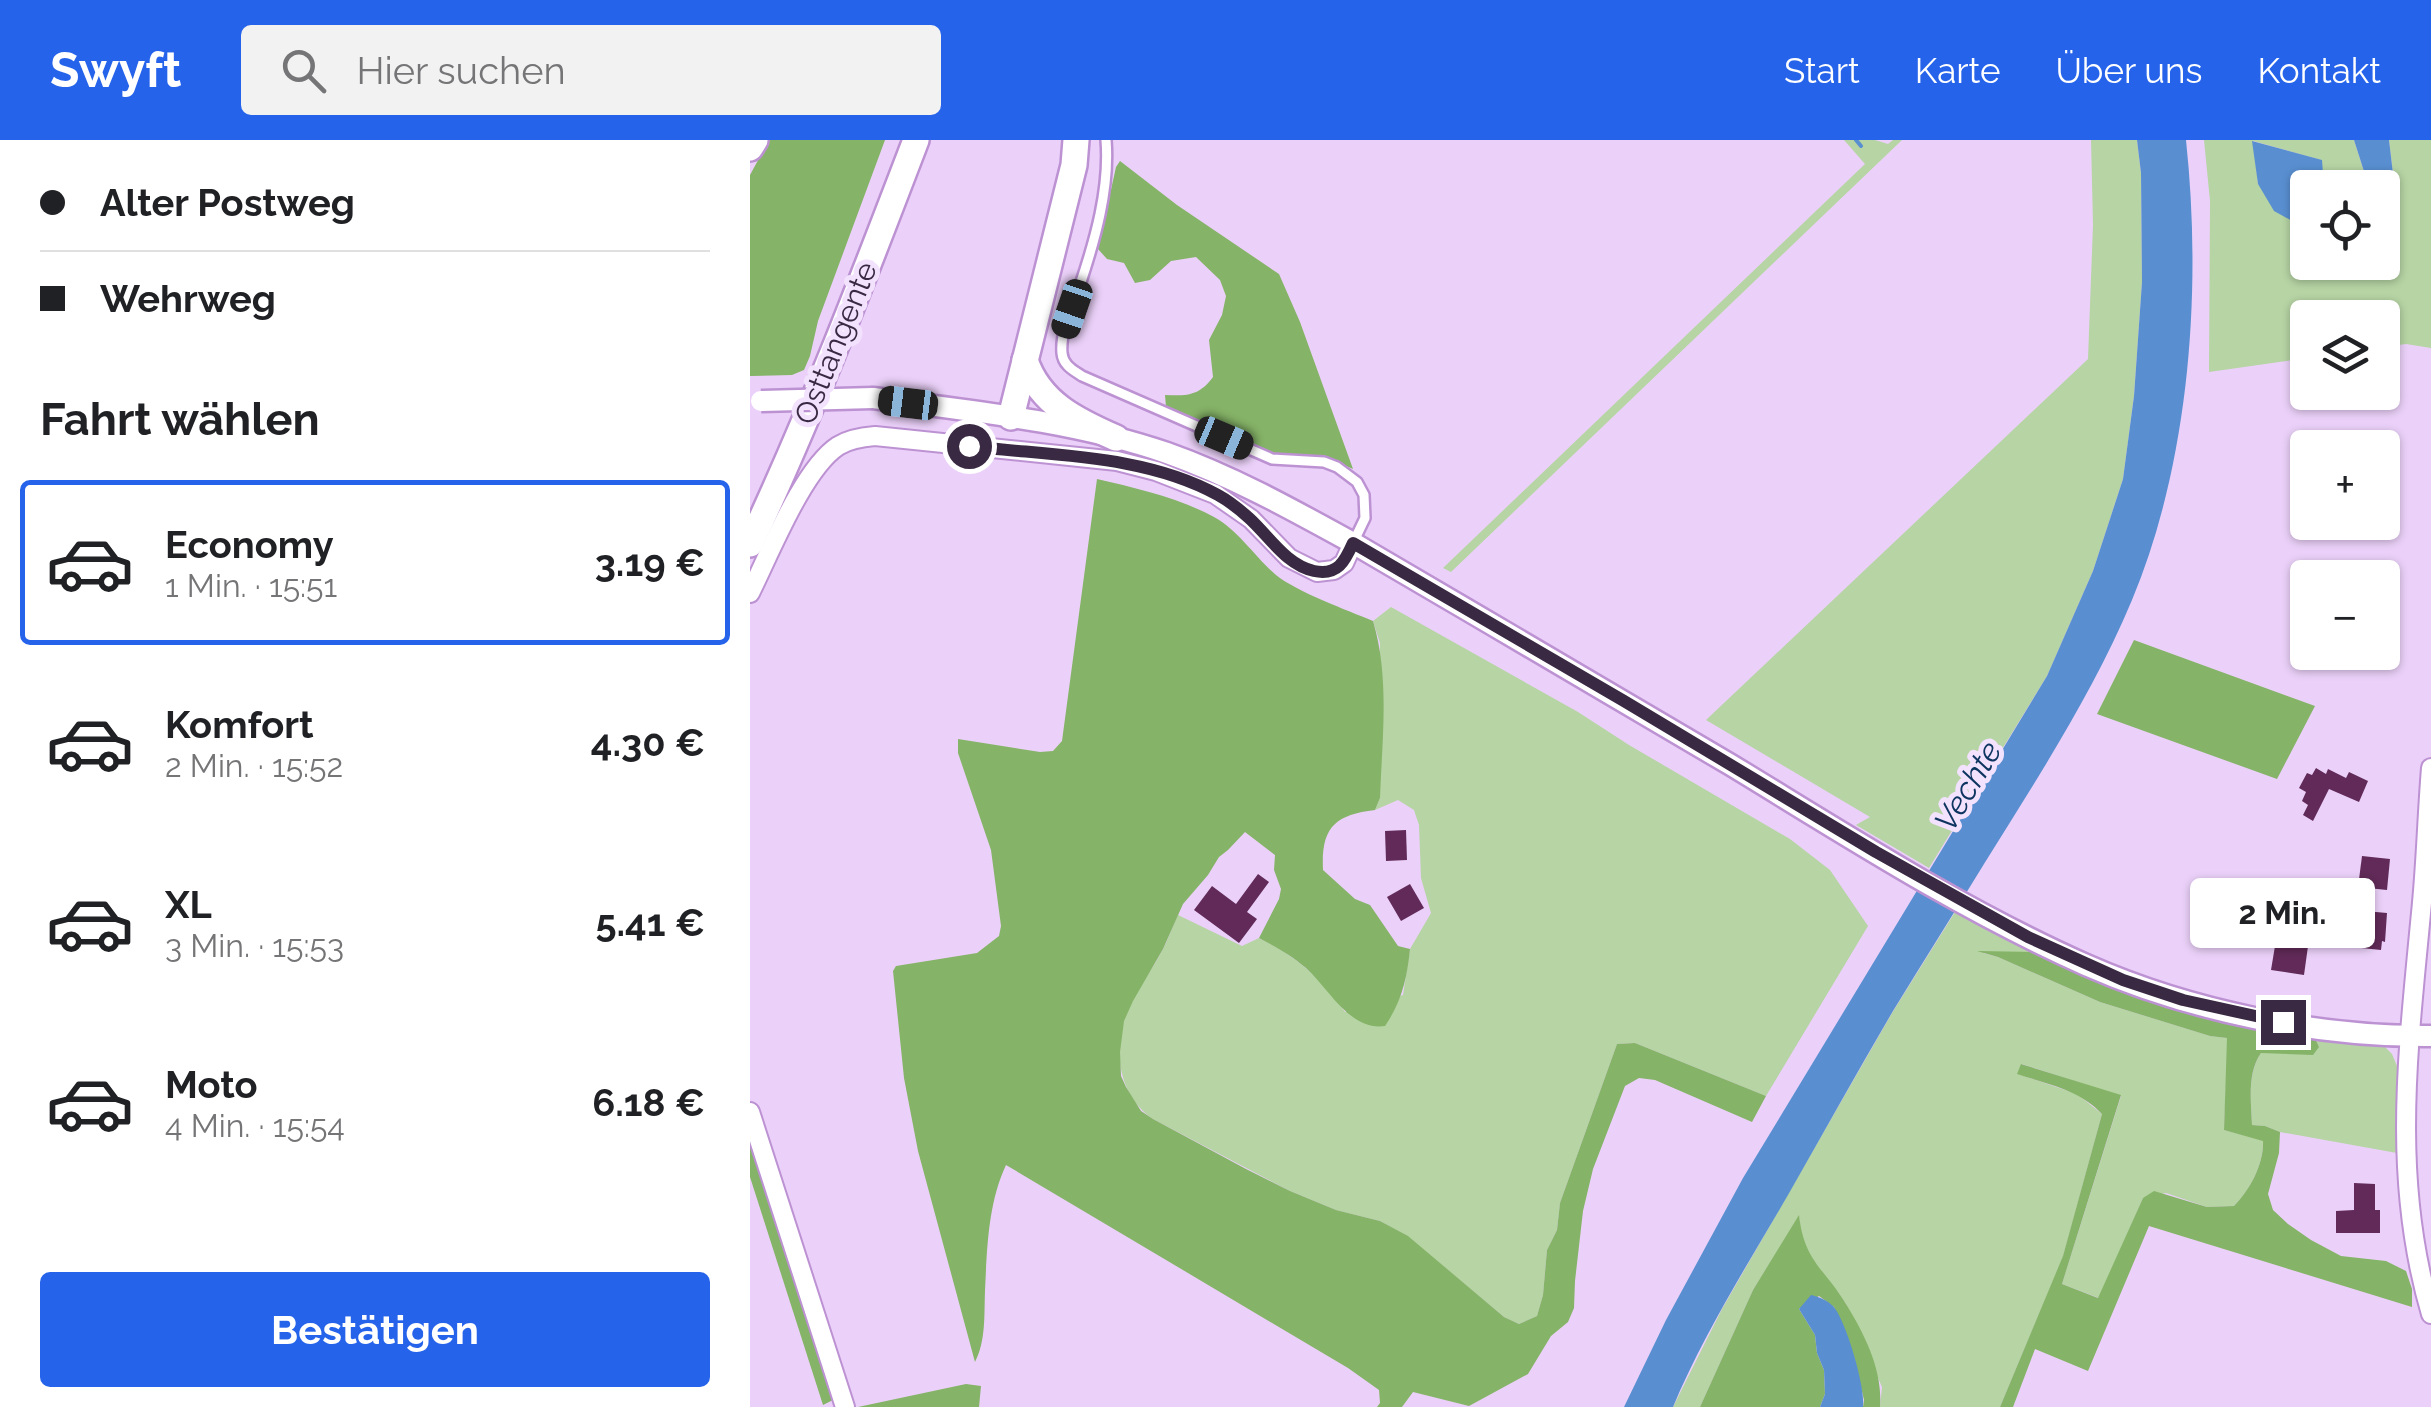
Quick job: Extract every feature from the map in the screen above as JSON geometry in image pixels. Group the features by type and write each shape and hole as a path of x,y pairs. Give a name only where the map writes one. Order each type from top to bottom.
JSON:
{"main road":[{"path":"750,148 755,140"},
{"path":"882,226 900,140"},
{"name":"Osttangente","path":"750,544 920,140"},
{"path":"1012,416 1074,165 1076,140"},
{"path":"1025,360 1040,392 1080,422 1116,438"}],"street":[{"path":"756,402 873,398 1012,416 1165,452 1282,504 1353,543 1974,910 2086,965 2183,1000 2321,1029 2431,1036"},
{"path":"750,593 814,468 840,444 875,436 1117,461 1156,472 1215,494 1251,519 1289,558 1317,572 1334,570 1344,563 1353,543"},
{"path":"2431,771 2408,1036 2404,1144 2414,1240 2431,1314"},
{"path":"750,1112 845,1407"}],"lane":[{"path":"1106,140 1104,192 1089,257 1065,331 1064,362 1082,376 1272,459 1324,462 1337,467 1357,482 1364,495 1365,518 1353,543"}],"green space":[{"path":"769,140 885,140 818,321 804,370 792,375 750,376 750,175"},
{"path":"1844,140 1888,144 1902,140 1451,572 1443,568 1865,164"},
{"path":"2091,140 2137,140 2141,173 2142,282 2123,479 2093,571 2047,676 1929,868 1856,825 1870,817 1706,720 2088,359 2093,225"},
{"path":"2204,140 2354,140 2364,170 2322,170 2321,160 2253,141 2258,184 2290,215 2290,280 2400,280 2400,170 2393,170 2389,140 2431,140 2431,348 2400,345 2400,300 2290,300 2290,360 2209,372 2210,201"},
{"path":"1120,161 1279,274 1353,469 1321,455 1275,455 1166,407 1165,395 1192,394 1213,377 1209,340 1222,315 1226,296 1220,280 1196,257 1171,261 1150,280 1135,283 1124,263 1107,259 1098,249"},
{"path":"1097,479 1201,510 1231,529 1285,581 1373,621 1383,686 1380,798 1375,810 1349,816 1333,826 1325,844 1323,870 1355,899 1370,905 1398,946 1410,949 1403,989 1385,1026 1373,1026 1351,1016 1306,968 1259,938 1281,889 1274,870 1275,855 1245,832 1219,857 1183,904 1124,1021 1121,1076 1141,1111 1290,1191 1336,1210 1380,1221 1408,1236 1504,1317 1519,1324 1537,1316 1547,1250 1557,1230 1560,1203 1617,1044 1635,1043 1766,1096 1752,1122 1655,1080 1639,1078 1625,1086 1593,1169 1583,1211 1574,1308 1568,1322 1551,1336 1528,1374 1469,1406 1413,1392 1402,1407 1377,1407 1379,1390 1348,1368 1006,1165 992,1210 984,1328 975,1362 918,1151 904,1078 893,971 896,966 977,953 999,936 991,850 958,753 958,739 1040,752 1053,751 1062,741"},
{"path":"1391,607 1578,712 1790,839 1830,870 1868,926 1766,1096 1635,1043 1617,1044 1560,1203 1557,1230 1547,1250 1537,1316 1519,1324 1504,1317 1407,1236 1380,1221 1336,1210 1290,1191 1153,1119 1133,1099 1122,1075 1119,1048 1127,1011 1178,915 1242,946 1259,938 1272,945 1318,979 1345,1012 1403,995 1410,949 1431,913 1421,878 1419,825 1414,810 1398,800 1375,810 1380,798 1380,643 1373,621"},
{"path":"2134,640 2315,706 2277,779 2097,714"},
{"path":"1955,912 2037,952 1983,953 2100,1002 2228,1038 2224,1130 2263,1140 2261,1158 2250,1184 2234,1206 2207,1207 2166,1193 2143,1198 2099,1298 2062,1284 2121,1096 2022,1064 2018,1074 2077,1094 2102,1114 2063,1257 2000,1407 1880,1407 1882,1387 1846,1304 1807,1252 1799,1217 1753,1290 1700,1407 1673,1407 1722,1309 1892,1013"},
{"path":"1977,951 2037,952 2162,1006 2315,1038 2319,1047 2313,1055 2261,1053 2254,1069 2252,1125 2280,1132 2279,1153 2268,1194 2273,1210 2311,1240 2341,1256 2386,1261 2406,1271 2412,1307 2149,1226 2088,1371 2035,1349 2013,1407 2000,1407 2063,1256 2102,1114 2073,1093 2017,1074 2021,1064 2121,1095 2062,1284 2098,1298 2143,1198 2154,1191 2207,1207 2234,1206 2255,1176 2263,1141 2224,1130 2227,1038 2100,1002"},
{"path":"2315,1038 2384,1046 2392,1054 2397,1066 2397,1153 2252,1125 2252,1079 2261,1053 2319,1047"},
{"path":"750,1145 833,1400 823,1405 750,1177"},
{"path":"1799,1215 1810,1254 1846,1304 1866,1341 1879,1380 1880,1407 1863,1407 1854,1357 1834,1307 1819,1296 1799,1309 1815,1335 1824,1370 1825,1394 1820,1407 1700,1407 1753,1290"},
{"path":"966,1384 981,1386 979,1407 858,1407"}],"water":[{"path":"2137,140 2186,140 2192,255 2187,374 2179,433 2152,546 2132,600 2063,735 1880,1034 1712,1326 1673,1407 1624,1407 1743,1178 2047,676 2093,571 2123,479 2134,396 2142,282"},
{"path":"2354,140 2389,140 2393,170 2364,170"},
{"path":"2252,141 2322,160 2323,170 2290,170 2290,220 2274,211 2258,184"},
{"path":"1811,1295 1833,1306 1844,1325 1858,1371 1863,1407 1820,1407 1825,1394 1824,1370 1815,1335 1799,1309"}],"building":[{"path":"2316,768 2346,778 2349,772 2368,781 2359,802 2329,789 2313,821 2303,815 2308,805 2302,801 2306,792 2299,788 2307,773 2312,775"},
{"path":"1406,830 1407,860 1386,861 1385,831"},
{"path":"2362,856 2390,859 2387,890 2358,887"},
{"path":"1258,874 1269,882 1247,912 1257,919 1239,943 1194,910 1212,886 1236,904"},
{"path":"1410,884 1424,908 1401,921 1387,897"},
{"path":"2354,910 2387,913 2381,950 2361,948 2362,937 2353,936"},
{"path":"2277,934 2309,939 2304,975 2271,970"},
{"path":"2354,1183 2375,1184 2380,1233 2336,1233 2336,1211 2354,1210"}],"waterway":[{"path":"1856,140 1861,146"}],"route":[{"path":"969,446 1117,461 1193,484 1234,505 1289,558 1317,572 1334,570 1344,563 1353,543 1974,910 2123,980 2183,1000 2283,1022"}],"water label":[{"name":"Vechte","path":"1968,786"}]}
